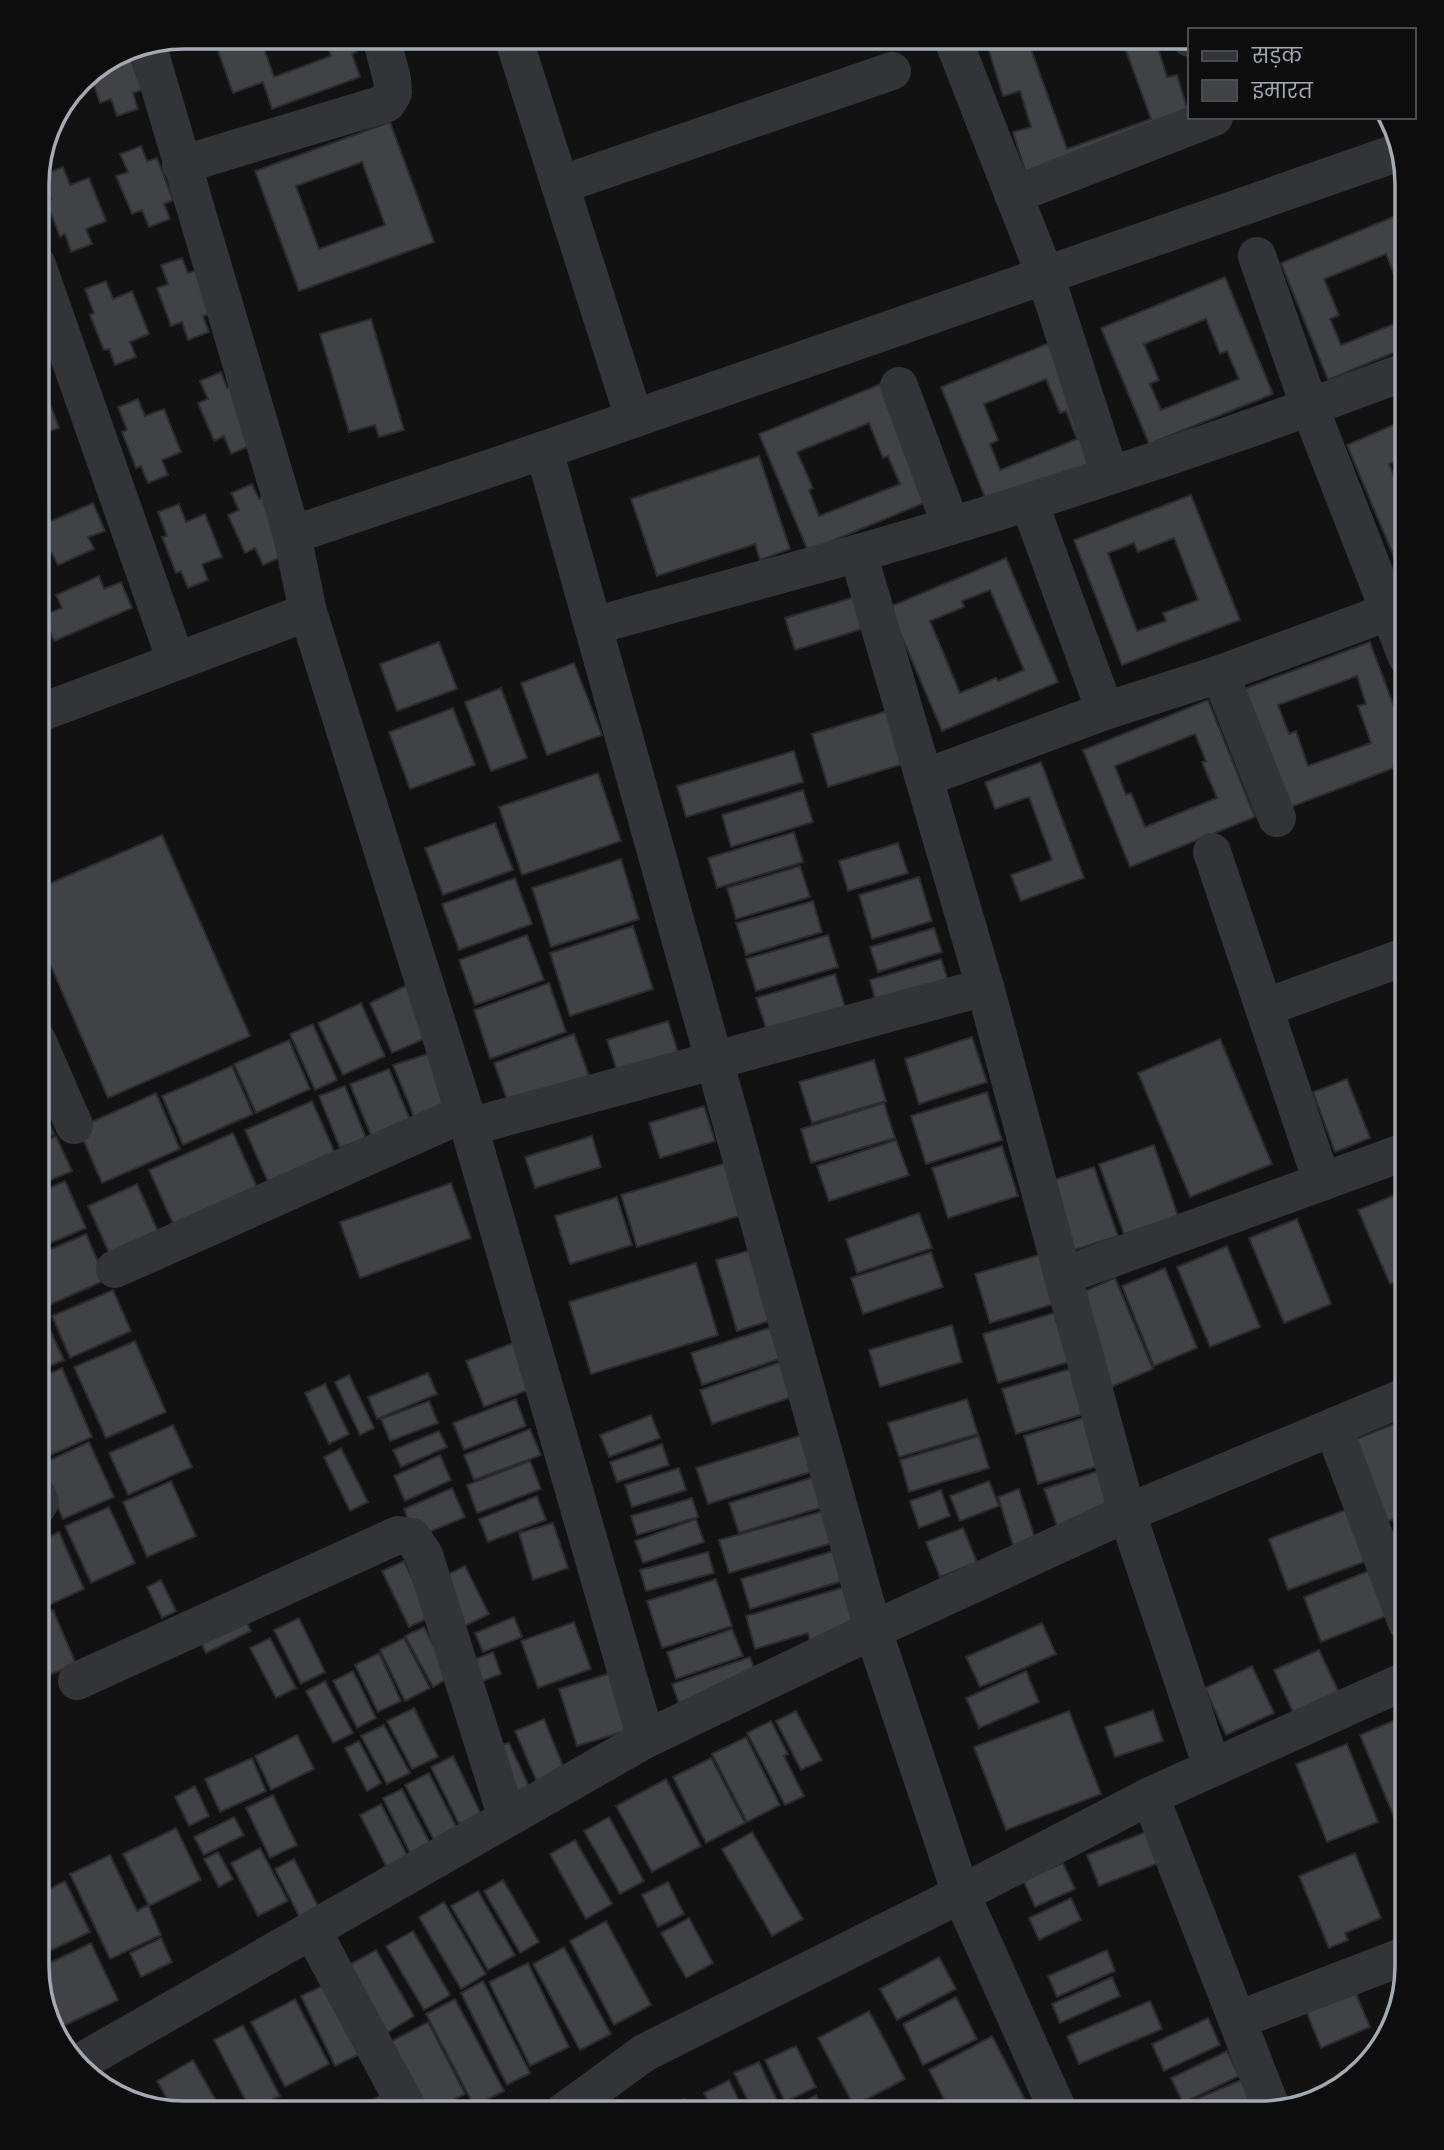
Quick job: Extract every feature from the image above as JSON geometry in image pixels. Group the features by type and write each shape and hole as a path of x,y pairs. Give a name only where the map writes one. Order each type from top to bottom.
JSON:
{"street":[{"path":"181,165 387,103 393,93 383,49"},
{"path":"517,49 634,418"},
{"path":"957,49 1045,275 1110,475"},
{"path":"150,54 292,535 308,612 467,1120 646,1739"},
{"path":"559,184 892,71"},
{"path":"1013,195 1209,119"},
{"path":"292,535 1391,155"},
{"path":"1257,256 1310,408 1395,601"},
{"path":"49,299 176,661"},
{"path":"593,626 858,553 1028,502 1310,408 1395,376"},
{"path":"899,386 951,526"},
{"path":"544,450 873,1630 961,1894 1051,2101"},
{"path":"1028,502 1105,711"},
{"path":"858,553 985,987 1127,1513 1212,1767"},
{"path":"924,778 1395,609"},
{"path":"49,709 308,612"},
{"path":"1220,674 1277,818"},
{"path":"1212,852 1322,1182"},
{"path":"1264,1008 1395,960"},
{"path":"115,1269 467,1120 713,1061 985,987"},
{"path":"49,1068 74,1125"},
{"path":"1063,1276 1395,1155"},
{"path":"86,2059 646,1739 873,1630 1127,1513 1395,1401"},
{"path":"1333,1427 1395,1591"},
{"path":"77,1681 398,1535 411,1536 424,1555 507,1818"},
{"path":"578,2101 644,2053 1150,1796 1395,1685"},
{"path":"1150,1796 1268,2101"},
{"path":"312,1930 404,2101"},
{"path":"1238,2020 1395,1960"}],"building":[{"path":"217,49 264,49 274,77 331,56 328,49 356,49 357,52 352,54 360,77 272,109 263,82 233,93"},
{"path":"988,49 1031,49 1067,149 1151,119 1125,49 1158,49 1167,77 1177,75 1188,119 1026,174 1013,132 1031,127 1020,91 1003,96"},
{"path":"131,60 142,90 133,93 138,109 117,116 111,99 100,103 93,83"},
{"path":"390,122 434,242 299,291 255,171","holes":["362,162 385,225 319,249 296,186"]},
{"path":"141,146 147,161 157,158 173,200 164,204 170,219 149,227 142,210 132,214 116,176 128,172 120,154"},
{"path":"63,167 70,185 89,178 106,221 86,229 92,244 71,252 65,234 60,237 49,208 49,172"},
{"path":"1395,216 1395,276 1386,254 1324,279 1339,315 1330,319 1341,345 1395,324 1395,352 1328,380 1281,263"},
{"path":"182,258 188,273 197,270 212,313 203,316 209,332 188,340 182,322 171,326 157,288 168,284 161,265"},
{"path":"1225,277 1273,394 1149,444 1101,328","holes":["1206,319 1220,354 1227,351 1239,379 1161,410 1150,384 1159,380 1144,344"]},
{"path":"106,281 113,299 132,291 149,334 130,342 136,357 115,365 109,349 104,350 90,315 94,313 85,289"},
{"path":"371,319 404,430 379,437 375,425 349,432 320,334"},
{"path":"1064,337 1112,454 988,505 941,387","holes":["1046,379 1060,413 1066,411 1077,439 1000,470 990,444 998,440 984,404"]},
{"path":"221,372 227,388 236,384 252,445 231,454 224,436 214,441 198,403 208,399 200,381"},
{"path":"883,383 931,500 808,551 759,434","holes":["869,423 883,458 888,456 900,484 819,516 809,490 813,488 797,452"]},
{"path":"138,399 145,416 164,409 181,452 162,460 168,475 148,483 141,466 136,468 122,432 127,430 118,407"},
{"path":"49,401 59,428 49,432"},
{"path":"1395,424 1395,461 1389,464 1395,478 1395,559 1347,445"},
{"path":"759,456 790,549 760,560 755,544 657,576 631,499"},
{"path":"252,484 259,499 268,495 284,556 263,565 255,548 245,553 228,515 239,510 231,493"},
{"path":"1191,495 1240,620 1122,665 1074,540","holes":["1174,538 1198,600 1163,613 1166,621 1137,631 1108,553 1134,543 1138,552"]},
{"path":"93,503 105,531 88,537 94,549 58,565 52,553 49,554 49,522"},
{"path":"179,504 186,522 205,514 222,557 202,564 208,580 188,588 181,571 176,573 162,537 167,536 158,512"},
{"path":"1006,558 1058,682 942,731 889,607","holes":["990,590 1024,670 960,693 930,621 964,607 962,601"]},
{"path":"99,576 104,589 121,582 132,608 54,641 49,629 49,613 62,608 56,595"},
{"path":"855,597 865,628 795,650 785,618"},
{"path":"439,642 457,689 397,711 380,664"},
{"path":"1370,642 1395,710 1395,768 1288,808 1244,689","holes":["1357,676 1366,704 1358,706 1371,743 1308,766 1296,731 1289,734 1278,705"]},
{"path":"574,663 602,735 547,755 521,683"},
{"path":"501,688 527,758 491,771 465,702"},
{"path":"1208,700 1255,817 1130,867 1083,750","holes":["1195,734 1206,761 1202,762 1217,798 1145,827 1131,793 1126,795 1115,766"]},
{"path":"453,708 475,765 410,789 389,732"},
{"path":"890,710 906,763 828,787 812,734"},
{"path":"794,751 803,782 686,817 677,786"},
{"path":"1041,762 1084,878 1021,901 1011,875 1052,860 1029,797 995,809 985,782"},
{"path":"598,773 621,841 522,875 499,807"},
{"path":"803,790 813,822 731,847 722,815"},
{"path":"495,823 513,870 443,895 425,848"},
{"path":"794,832 803,862 717,888 708,858"},
{"path":"162,835 250,1036 108,1098 49,962 49,884"},
{"path":"898,843 908,873 848,891 839,861"},
{"path":"621,859 639,919 551,947 532,888"},
{"path":"800,866 810,897 736,919 727,888"},
{"path":"919,877 932,921 872,939 859,895"},
{"path":"515,878 532,924 459,950 442,904"},
{"path":"813,901 822,932 746,955 736,923"},
{"path":"633,926 653,989 570,1016 550,953"},
{"path":"934,928 942,952 878,972 870,947"},
{"path":"527,935 544,980 475,1005 459,960"},
{"path":"828,935 838,967 756,991 746,959"},
{"path":"941,959 951,990 878,1011 870,980"},
{"path":"835,974 846,1010 768,1034 756,998"},
{"path":"416,981 435,1034 392,1053 370,1003"},
{"path":"549,983 566,1032 490,1059 474,1010"},
{"path":"361,1003 385,1056 343,1075 318,1023"},
{"path":"668,1021 680,1058 619,1077 607,1040"},
{"path":"313,1024 337,1080 315,1090 290,1034"},
{"path":"574,1034 589,1076 509,1105 494,1063"},
{"path":"972,1037 987,1082 919,1104 905,1059"},
{"path":"1220,1039 1272,1164 1190,1197 1138,1073"},
{"path":"289,1040 310,1089 256,1113 234,1064"},
{"path":"428,1054 444,1108 416,1122 393,1065"},
{"path":"874,1060 886,1101 812,1123 799,1082"},
{"path":"232,1066 253,1114 183,1145 162,1096"},
{"path":"389,1069 411,1122 372,1138 350,1084"},
{"path":"1347,1079 1370,1138 1335,1152 1313,1092"},
{"path":"345,1086 366,1138 340,1148 319,1096"},
{"path":"987,1092 1002,1140 926,1164 911,1116"},
{"path":"156,1093 180,1149 102,1183 78,1128"},
{"path":"312,1101 335,1153 268,1182 245,1130"},
{"path":"884,1103 895,1138 811,1163 801,1129"},
{"path":"704,1106 715,1141 660,1158 649,1123"},
{"path":"49,1123 54,1134 49,1136"},
{"path":"233,1133 257,1187 173,1224 149,1170"},
{"path":"56,1136 72,1171 49,1181 49,1139"},
{"path":"592,1136 601,1167 535,1188 525,1157"},
{"path":"896,1140 909,1175 829,1201 817,1166"},
{"path":"1154,1145 1178,1216 1124,1234 1099,1164"},
{"path":"1002,1146 1018,1196 948,1218 932,1168"},
{"path":"726,1163 742,1215 637,1247 621,1195"},
{"path":"1094,1167 1118,1236 1068,1252 1044,1183"},
{"path":"65,1181 86,1228 49,1244 49,1188"},
{"path":"451,1183 471,1238 360,1278 340,1222"},
{"path":"137,1184 160,1236 111,1257 88,1206"},
{"path":"1395,1195 1395,1282 1390,1284 1358,1210"},
{"path":"617,1197 632,1245 570,1264 555,1216"},
{"path":"919,1213 932,1248 857,1273 846,1239"},
{"path":"1297,1219 1331,1304 1284,1323 1249,1238"},
{"path":"86,1234 106,1280 49,1305 49,1250"},
{"path":"1227,1246 1260,1327 1210,1347 1177,1267"},
{"path":"758,1248 779,1318 737,1331 716,1260"},
{"path":"931,1252 943,1287 863,1314 851,1278"},
{"path":"1042,1254 1057,1303 990,1323 975,1274"},
{"path":"696,1263 718,1335 591,1374 569,1302"},
{"path":"1165,1268 1197,1348 1154,1366 1122,1286"},
{"path":"1115,1278 1153,1369 1102,1391 1078,1294"},
{"path":"113,1290 131,1331 70,1358 52,1316"},
{"path":"1054,1313 1069,1362 998,1383 983,1334"},
{"path":"784,1323 794,1354 702,1385 691,1353"},
{"path":"952,1325 962,1362 880,1387 869,1350"},
{"path":"49,1328 64,1360 49,1367"},
{"path":"135,1341 166,1412 106,1438 74,1367"},
{"path":"513,1343 531,1389 484,1407 466,1361"},
{"path":"789,1359 801,1394 712,1424 700,1390"},
{"path":"62,1368 92,1437 49,1456 49,1374"},
{"path":"1070,1369 1084,1414 1016,1434 1002,1389"},
{"path":"428,1373 437,1394 377,1419 368,1397"},
{"path":"349,1375 374,1428 360,1435 335,1382"},
{"path":"325,1384 349,1434 329,1444 305,1393"},
{"path":"516,1399 526,1426 464,1450 453,1423"},
{"path":"967,1399 978,1434 899,1457 888,1423"},
{"path":"429,1401 438,1423 390,1441 381,1419"},
{"path":"651,1415 660,1438 609,1457 600,1435"},
{"path":"1083,1418 1098,1466 1038,1484 1024,1436"},
{"path":"1395,1424 1395,1519 1379,1525 1346,1443"},
{"path":"173,1425 192,1467 128,1495 109,1453"},
{"path":"530,1429 541,1455 474,1480 464,1455"},
{"path":"439,1431 447,1447 401,1467 393,1450"},
{"path":"805,1434 817,1470 708,1504 696,1468"},
{"path":"979,1436 989,1468 909,1492 900,1460"},
{"path":"89,1442 114,1497 63,1519 49,1488 49,1460"},
{"path":"662,1444 669,1465 617,1482 610,1462"},
{"path":"341,1448 368,1502 350,1511 324,1457"},
{"path":"440,1455 451,1480 405,1501 394,1476"},
{"path":"530,1461 541,1489 477,1513 467,1485"},
{"path":"679,1468 686,1490 632,1507 625,1485"},
{"path":"1098,1471 1110,1508 1057,1526 1044,1489"},
{"path":"820,1475 829,1505 739,1533 729,1503"},
{"path":"171,1481 196,1536 147,1557 123,1502"},
{"path":"989,1481 999,1506 960,1521 950,1496"},
{"path":"452,1488 465,1517 415,1538 404,1509"},
{"path":"1019,1489 1035,1538 1013,1545 998,1497"},
{"path":"941,1490 950,1516 919,1528 910,1501"},
{"path":"537,1496 546,1520 488,1542 479,1519"},
{"path":"692,1498 698,1517 637,1535 631,1516"},
{"path":"1361,1504 1380,1556 1288,1590 1269,1539"},
{"path":"109,1507 135,1563 91,1583 65,1526"},
{"path":"827,1510 836,1542 729,1573 719,1540"},
{"path":"696,1519 704,1542 643,1563 635,1541"},
{"path":"553,1523 568,1568 533,1580 519,1533"},
{"path":"963,1528 977,1562 940,1577 926,1542"},
{"path":"59,1532 84,1589 49,1605 49,1537"},
{"path":"843,1548 852,1578 750,1609 741,1579"},
{"path":"708,1552 714,1573 646,1591 640,1570"},
{"path":"404,1561 431,1617 409,1627 382,1571"},
{"path":"465,1566 489,1614 463,1627 440,1578"},
{"path":"1378,1567 1395,1612 1321,1642 1304,1597"},
{"path":"716,1579 732,1626 662,1648 647,1601"},
{"path":"161,1580 176,1611 162,1618 147,1587"},
{"path":"855,1584 867,1625 810,1641 808,1633 755,1649 746,1616"},
{"path":"239,1609 251,1631 206,1653 195,1630"},
{"path":"53,1610 76,1664 49,1675 49,1612"},
{"path":"514,1617 522,1637 483,1652 475,1633"},
{"path":"299,1618 325,1672 301,1684 274,1630"},
{"path":"574,1622 591,1669 538,1688 521,1641"},
{"path":"1042,1623 1056,1654 980,1687 966,1657"},
{"path":"424,1627 450,1677 433,1687 405,1636"},
{"path":"732,1629 743,1656 676,1679 667,1652"},
{"path":"270,1638 296,1688 276,1698 250,1648"},
{"path":"404,1638 430,1688 405,1701 380,1650"},
{"path":"1319,1650 1341,1697 1295,1717 1274,1670"},
{"path":"493,1652 501,1674 472,1685 463,1664"},
{"path":"379,1653 401,1701 378,1712 355,1665"},
{"path":"750,1657 759,1683 681,1709 672,1684"},
{"path":"1252,1666 1274,1713 1226,1735 1205,1688"},
{"path":"353,1671 376,1718 357,1728 333,1681"},
{"path":"617,1671 635,1728 577,1746 559,1689"},
{"path":"1026,1671 1039,1702 979,1728 966,1698"},
{"path":"325,1681 353,1733 333,1743 306,1691"},
{"path":"414,1708 438,1757 412,1769 387,1721"},
{"path":"1153,1710 1163,1741 1115,1757 1105,1727"},
{"path":"796,1711 822,1760 801,1770 776,1721"},
{"path":"1069,1711 1101,1794 1006,1830 974,1747"},
{"path":"544,1719 565,1771 537,1782 515,1731"},
{"path":"1395,1720 1395,1820 1360,1735"},
{"path":"771,1721 788,1754 784,1756 804,1796 785,1805 747,1733"},
{"path":"384,1725 410,1773 387,1784 361,1736"},
{"path":"297,1735 314,1769 271,1790 255,1756"},
{"path":"746,1737 780,1805 747,1822 712,1754"},
{"path":"359,1741 381,1783 367,1791 345,1748"},
{"path":"509,1743 529,1786 505,1797 494,1747"},
{"path":"1347,1744 1378,1822 1327,1842 1296,1764"},
{"path":"453,1756 481,1814 459,1824 431,1767"},
{"path":"252,1758 266,1791 220,1812 205,1779"},
{"path":"711,1758 745,1823 706,1843 673,1777"},
{"path":"429,1773 458,1830 435,1842 405,1785"},
{"path":"666,1779 701,1846 652,1872 616,1806"},
{"path":"195,1786 209,1816 189,1826 175,1797"},
{"path":"402,1789 432,1847 412,1857 383,1798"},
{"path":"273,1795 297,1845 270,1858 246,1808"},
{"path":"381,1804 408,1857 387,1868 360,1815"},
{"path":"234,1817 244,1835 204,1855 194,1837"},
{"path":"609,1817 644,1881 620,1894 584,1831"},
{"path":"176,1828 201,1880 149,1906 123,1854"},
{"path":"1148,1831 1161,1862 1099,1886 1087,1855"},
{"path":"752,1832 803,1919 772,1936 722,1849"},
{"path":"575,1840 612,1904 586,1919 550,1854"},
{"path":"260,1848 288,1901 258,1916 231,1863"},
{"path":"218,1852 233,1879 219,1887 204,1859"},
{"path":"1355,1853 1381,1918 1345,1933 1348,1940 1329,1948 1299,1876"},
{"path":"110,1855 137,1911 148,1905 161,1935 110,1959 70,1874"},
{"path":"294,1859 320,1910 301,1920 275,1869"},
{"path":"1063,1863 1075,1889 1035,1907 1023,1880"},
{"path":"503,1880 539,1942 520,1953 484,1891"},
{"path":"65,1881 90,1932 49,1951 49,1889"},
{"path":"668,1882 684,1914 658,1927 642,1895"},
{"path":"478,1891 515,1955 488,1970 451,1906"},
{"path":"1071,1898 1081,1920 1039,1940 1029,1918"},
{"path":"444,1902 486,1974 461,1989 419,1917"},
{"path":"689,1918 713,1963 686,1978 661,1933"},
{"path":"606,1921 651,2005 614,2025 570,1941"},
{"path":"413,1931 450,1995 424,2010 386,1946"},
{"path":"161,1938 172,1962 141,1977 130,1953"},
{"path":"91,1943 118,2000 63,2026 50,1984 49,1963"},
{"path":"564,1947 611,2034 580,2050 533,1964"},
{"path":"376,1950 414,2016 387,2033 347,1966"},
{"path":"1107,1950 1115,1971 1057,1997 1048,1976"},
{"path":"939,1957 956,1989 897,2020 880,1989"},
{"path":"528,1963 569,2047 530,2066 489,1982"},
{"path":"1112,1977 1120,1996 1060,2023 1052,2004"},
{"path":"333,1981 366,2051 335,2066 301,1996"},
{"path":"483,1981 530,2073 507,2085 461,1993"},
{"path":"1353,1987 1370,2027 1321,2048 1305,2008"},
{"path":"956,1997 977,2039 923,2065 903,2024"},
{"path":"295,1999 329,2064 285,2087 251,2022"},
{"path":"455,1999 504,2091 484,2101 471,2101 426,2014"},
{"path":"1150,2001 1162,2029 1079,2064 1067,2036"},
{"path":"869,2011 905,2079 863,2101 851,2101 818,2038"},
{"path":"1208,2018 1220,2045 1164,2071 1152,2044"},
{"path":"428,2022 465,2094 451,2101 421,2101 388,2043"},
{"path":"243,2025 280,2096 270,2101 246,2101 214,2040"},
{"path":"992,2036 1026,2101 945,2101 929,2070"},
{"path":"796,2046 816,2087 785,2101 765,2060"},
{"path":"1227,2051 1239,2076 1187,2101 1182,2101 1171,2078"},
{"path":"193,2060 216,2101 168,2100 157,2081"},
{"path":"759,2062 777,2101 748,2101 734,2073"},
{"path":"729,2080 739,2101 708,2101 704,2093"},
{"path":"1241,2080 1251,2101 1192,2101"},
{"path":"390,2091 395,2101 370,2101"},
{"path":"816,2095 819,2101 805,2101"}]}
